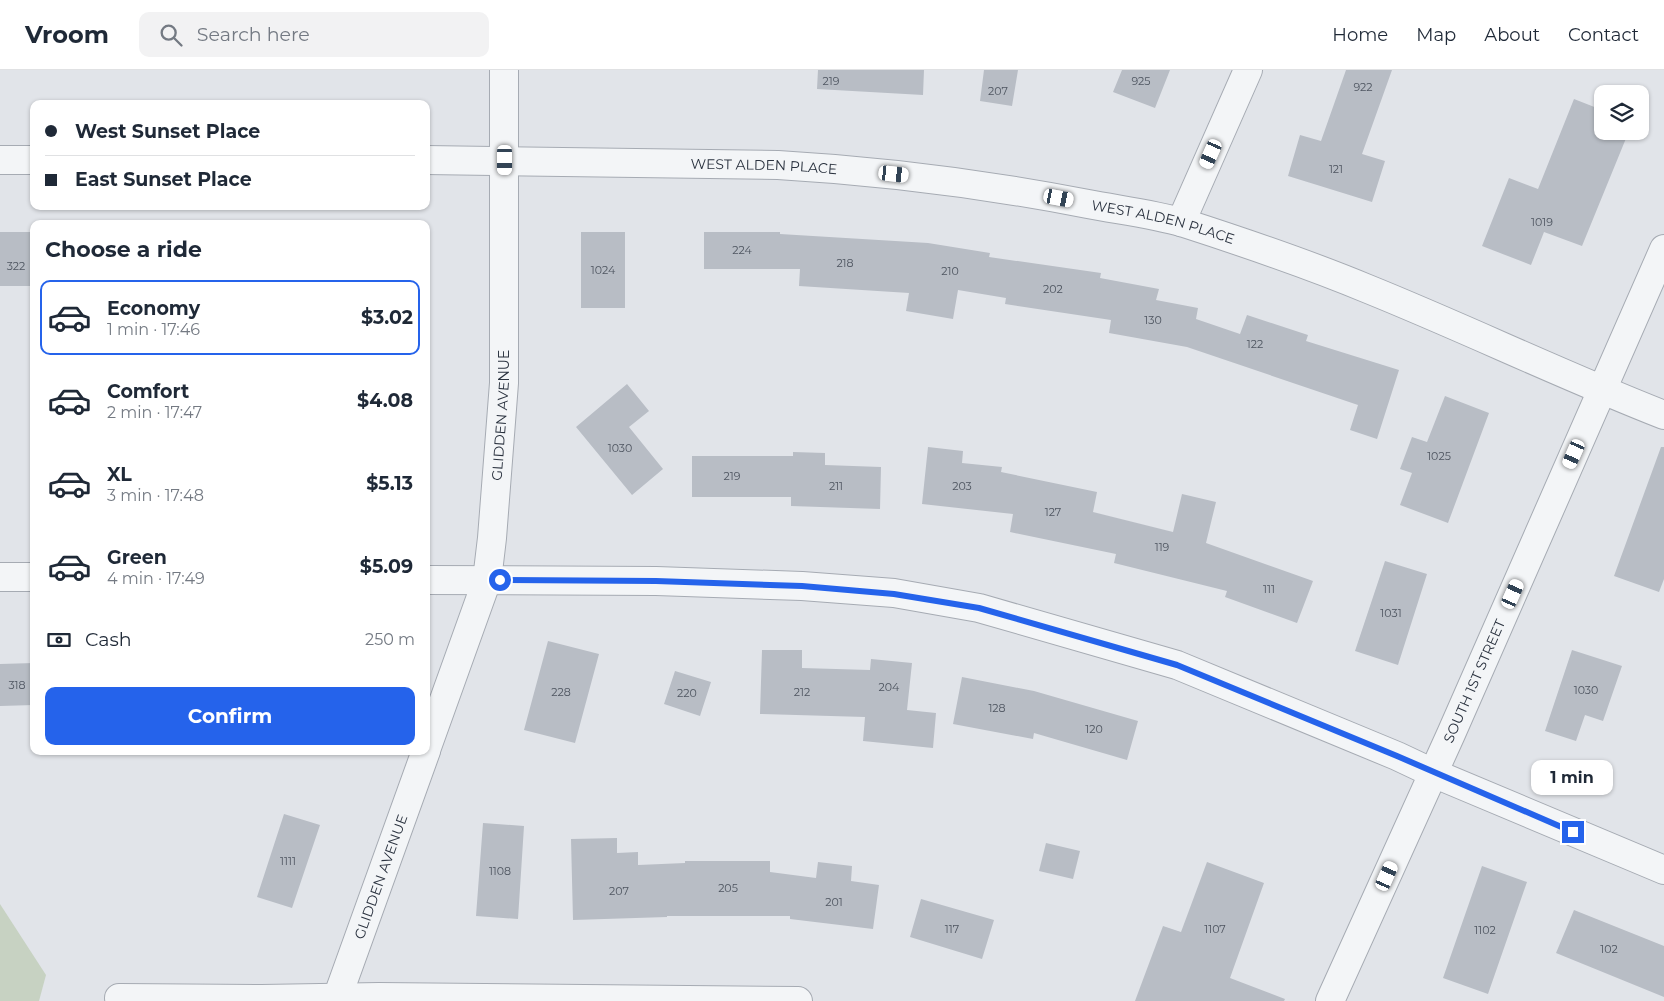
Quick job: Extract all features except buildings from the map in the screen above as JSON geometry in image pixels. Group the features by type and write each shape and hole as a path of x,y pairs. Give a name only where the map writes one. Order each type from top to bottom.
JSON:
{"street":[{"name":"GLIDDEN AVENUE","path":"430,739 487,580 496,504 504,383 504,70"},
{"path":"1181,222 1248,70"},
{"path":"0,160 30,160"},
{"name":"WEST ALDEN PLACE","path":"430,160 768,164 836,168 942,179 1042,195 1181,222 1274,253 1367,288 1602,391 1664,415"},
{"name":"SOUTH 1ST STREET","path":"1330,1001 1433,773 1664,249"},
{"path":"0,577 30,577"},
{"path":"430,580 656,581 802,586 894,594 979,608 1177,665 1664,870"},
{"name":"GLIDDEN AVENUE","path":"337,999 424,755"},
{"path":"119,998 798,1001"}],"green space":[{"path":"0,904 46,975 39,1001 0,1001"}],"route":[{"path":"500,580 656,581 802,586 894,594 979,608 1177,665 1397,756 1573,832"}]}
